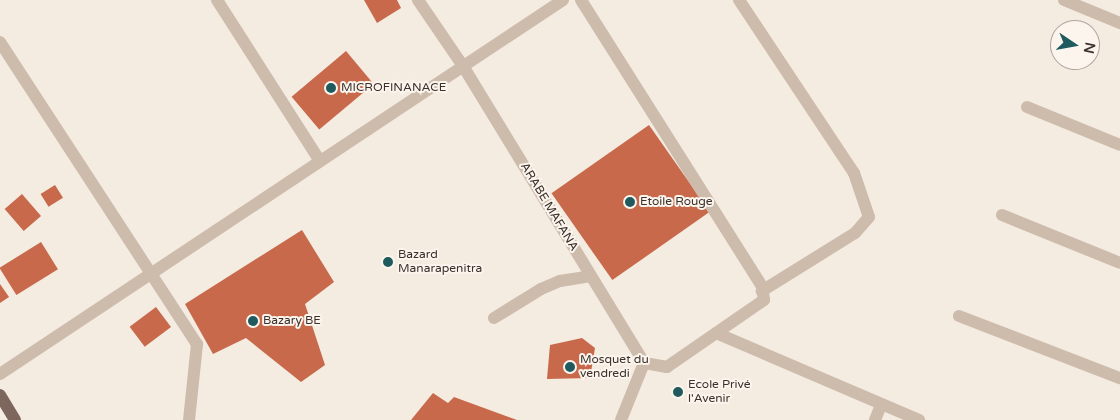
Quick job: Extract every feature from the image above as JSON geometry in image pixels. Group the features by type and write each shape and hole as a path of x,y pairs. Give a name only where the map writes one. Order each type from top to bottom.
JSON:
{"main road":[{"path":"0,396 15,420"}],"street":[{"path":"217,0 320,161"},
{"name":"ARABE MAFANA","path":"418,0 463,66 644,363"},
{"path":"0,374 563,0"},
{"path":"581,0 762,291 764,300 667,367 644,363 621,420"},
{"path":"739,0 854,173 869,217 855,233 762,291"},
{"path":"1064,0 1120,23"},
{"path":"0,42 153,272 196,344 189,420"},
{"path":"1027,107 1120,145"},
{"path":"1002,215 1120,263"},
{"path":"494,318 541,289 560,281 591,276"},
{"path":"959,316 1120,378"},
{"path":"716,333 919,420"},
{"path":"875,420 881,405"}],"building":[{"path":"364,0 397,0 401,8 377,23"},
{"name":"MICROFINANACE","path":"346,51 374,84 319,130 292,97"},
{"name":"Etoile Rouge","path":"649,125 710,212 612,280 552,193"},
{"path":"55,185 63,198 49,207 41,194"},
{"path":"22,194 41,216 24,231 5,209"},
{"name":"Bazary BE","path":"302,230 334,282 305,304 325,365 301,382 246,338 213,354 185,304"},
{"path":"41,242 58,269 16,295 0,268"},
{"path":"0,284 9,297 0,303"},
{"path":"156,307 171,327 145,347 130,327"},
{"name":"Mosquet du vendredi","path":"582,338 595,348 590,378 547,379 550,345"},
{"path":"433,393 448,403 454,397 517,420 411,420"}],"place":[{"name":"MICROFINANACE","path":"331,88"},
{"name":"Etoile Rouge","path":"630,202"},
{"name":"Bazard Manarapenitra","path":"388,262"},
{"name":"Bazary BE","path":"253,321"},
{"name":"Mosquet du vendredi","path":"570,367"},
{"name":"Ecole Privé l'Avenir","path":"678,392"}]}
